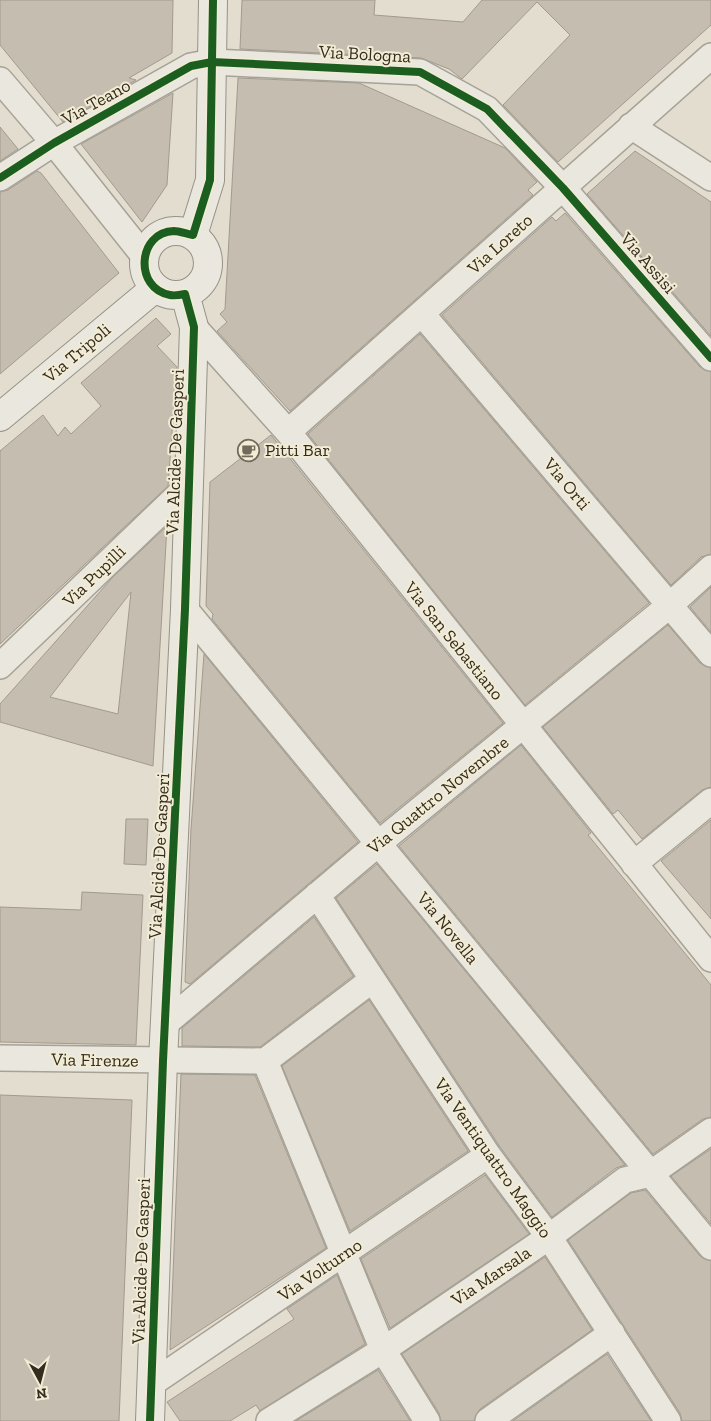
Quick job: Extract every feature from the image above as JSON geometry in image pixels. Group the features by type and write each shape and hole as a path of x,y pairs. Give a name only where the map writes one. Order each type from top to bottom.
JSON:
{"street":[{"path":"193,235 210,180 213,0"},
{"name":"Via Loreto","path":"288,432 711,56"},
{"name":"Via Teano","path":"0,178 54,143 191,66 212,62"},
{"name":"Via Bologna","path":"212,62 420,72 487,109 563,188"},
{"path":"0,80 54,143 144,256"},
{"path":"630,126 711,178"},
{"name":"Via Assisi","path":"563,188 711,358"},
{"path":"173,231 193,235 205,248 208,267 201,284 185,294 169,295 155,288 145,273 144,256 154,238 173,231"},
{"name":"Via Tripoli","path":"0,417 155,288"},
{"name":"Via Alcide De Gasperi","path":"150,1421 163,1061 185,609 194,327 185,294"},
{"name":"Via Orti","path":"422,314 711,654"},
{"name":"Via San Sebastiano","path":"194,327 288,432 522,726 711,959"},
{"name":"Via Pupilli","path":"0,666 188,486"},
{"name":"Via Quattro Novembre","path":"166,1023 379,843 670,605 711,568"},
{"name":"Via Novella","path":"185,609 711,1247"},
{"path":"634,864 711,801"},
{"name":"Via Ventiquattro Maggio","path":"317,895 488,1155 549,1237 668,1421"},
{"path":"372,980 265,1061 383,1350 427,1421"},
{"name":"Via Firenze","path":"0,1058 265,1061"},
{"name":"Via Marsala","path":"269,1421 383,1350 549,1237 625,1180 650,1174 711,1131"},
{"name":"Via Volturno","path":"151,1384 488,1155"},
{"path":"488,1421 612,1333"}],"building":[{"path":"0,0 173,0 172,53 129,78 136,80 63,122 0,45"},
{"path":"242,0 375,0 374,15 463,22 482,0 711,0 711,25 558,162 503,105 570,35 537,2 462,79 449,69 421,58 240,49"},
{"path":"238,78 359,83 505,148 537,182 528,190 533,195 290,411 217,331 227,322 220,314 225,309"},
{"path":"173,93 167,185 142,222 81,144"},
{"path":"0,127 18,149 0,161"},
{"path":"635,151 711,202 711,336 587,194"},
{"path":"37,171 41,173 119,273 0,374 0,192 8,190"},
{"path":"565,213 700,367 711,372 711,554 701,557 671,585 442,315 552,217 556,221"},
{"path":"156,318 171,334 157,346 177,367 168,486 0,644 0,451 43,415 58,436 65,427 71,434 101,406 81,383"},
{"path":"420,334 649,603 525,705 308,434"},
{"path":"271,435 503,723 380,823 212,619 213,614 206,606 210,482"},
{"path":"167,526 153,766 0,722 0,704 113,577","holes":["131,592 118,714 50,697"]},
{"path":"711,587 711,632 690,607"},
{"path":"668,625 700,663 711,668 711,787 702,790 642,839 618,810 613,814 543,727"},
{"path":"204,654 358,842 190,984 185,982 191,829"},
{"path":"521,745 591,833 588,835 711,985 711,1117 703,1119 653,1154 399,846"},
{"path":"126,819 148,819 146,865 124,864"},
{"path":"711,820 711,919 661,861"},
{"path":"377,864 625,1165 616,1168 552,1217 500,1147 336,898"},
{"path":"82,892 143,895 136,1045 0,1042 0,907 81,910"},
{"path":"314,917 353,976 260,1047 182,1046 182,1028"},
{"path":"369,1000 468,1151 350,1231 282,1066"},
{"path":"181,1074 255,1075 326,1248 170,1350"},
{"path":"0,1095 132,1100 119,1421 0,1421"},
{"path":"711,1149 711,1224 671,1176"},
{"path":"485,1175 529,1234 390,1328 361,1259"},
{"path":"645,1190 700,1256 711,1261 711,1421 682,1421 680,1413 568,1240 631,1193"},
{"path":"545,1257 592,1330 480,1409 474,1421 441,1421 439,1413 402,1354"},
{"path":"337,1275 365,1344 260,1411 256,1405 230,1421 180,1421 167,1402 294,1319 287,1309"},
{"path":"607,1354 651,1421 513,1421"},
{"path":"378,1370 410,1421 296,1421"}],"cycle path":[{"path":"150,1421 163,1061 185,609 194,327 185,294 172,295 158,291 150,283 145,261 147,250 153,241 162,234 178,231 193,235 210,180 213,0"},
{"path":"0,178 54,143 191,66 212,62 420,72 487,109 563,188 711,358"}],"place":[{"name":"Pitti Bar","path":"249,450"}]}
